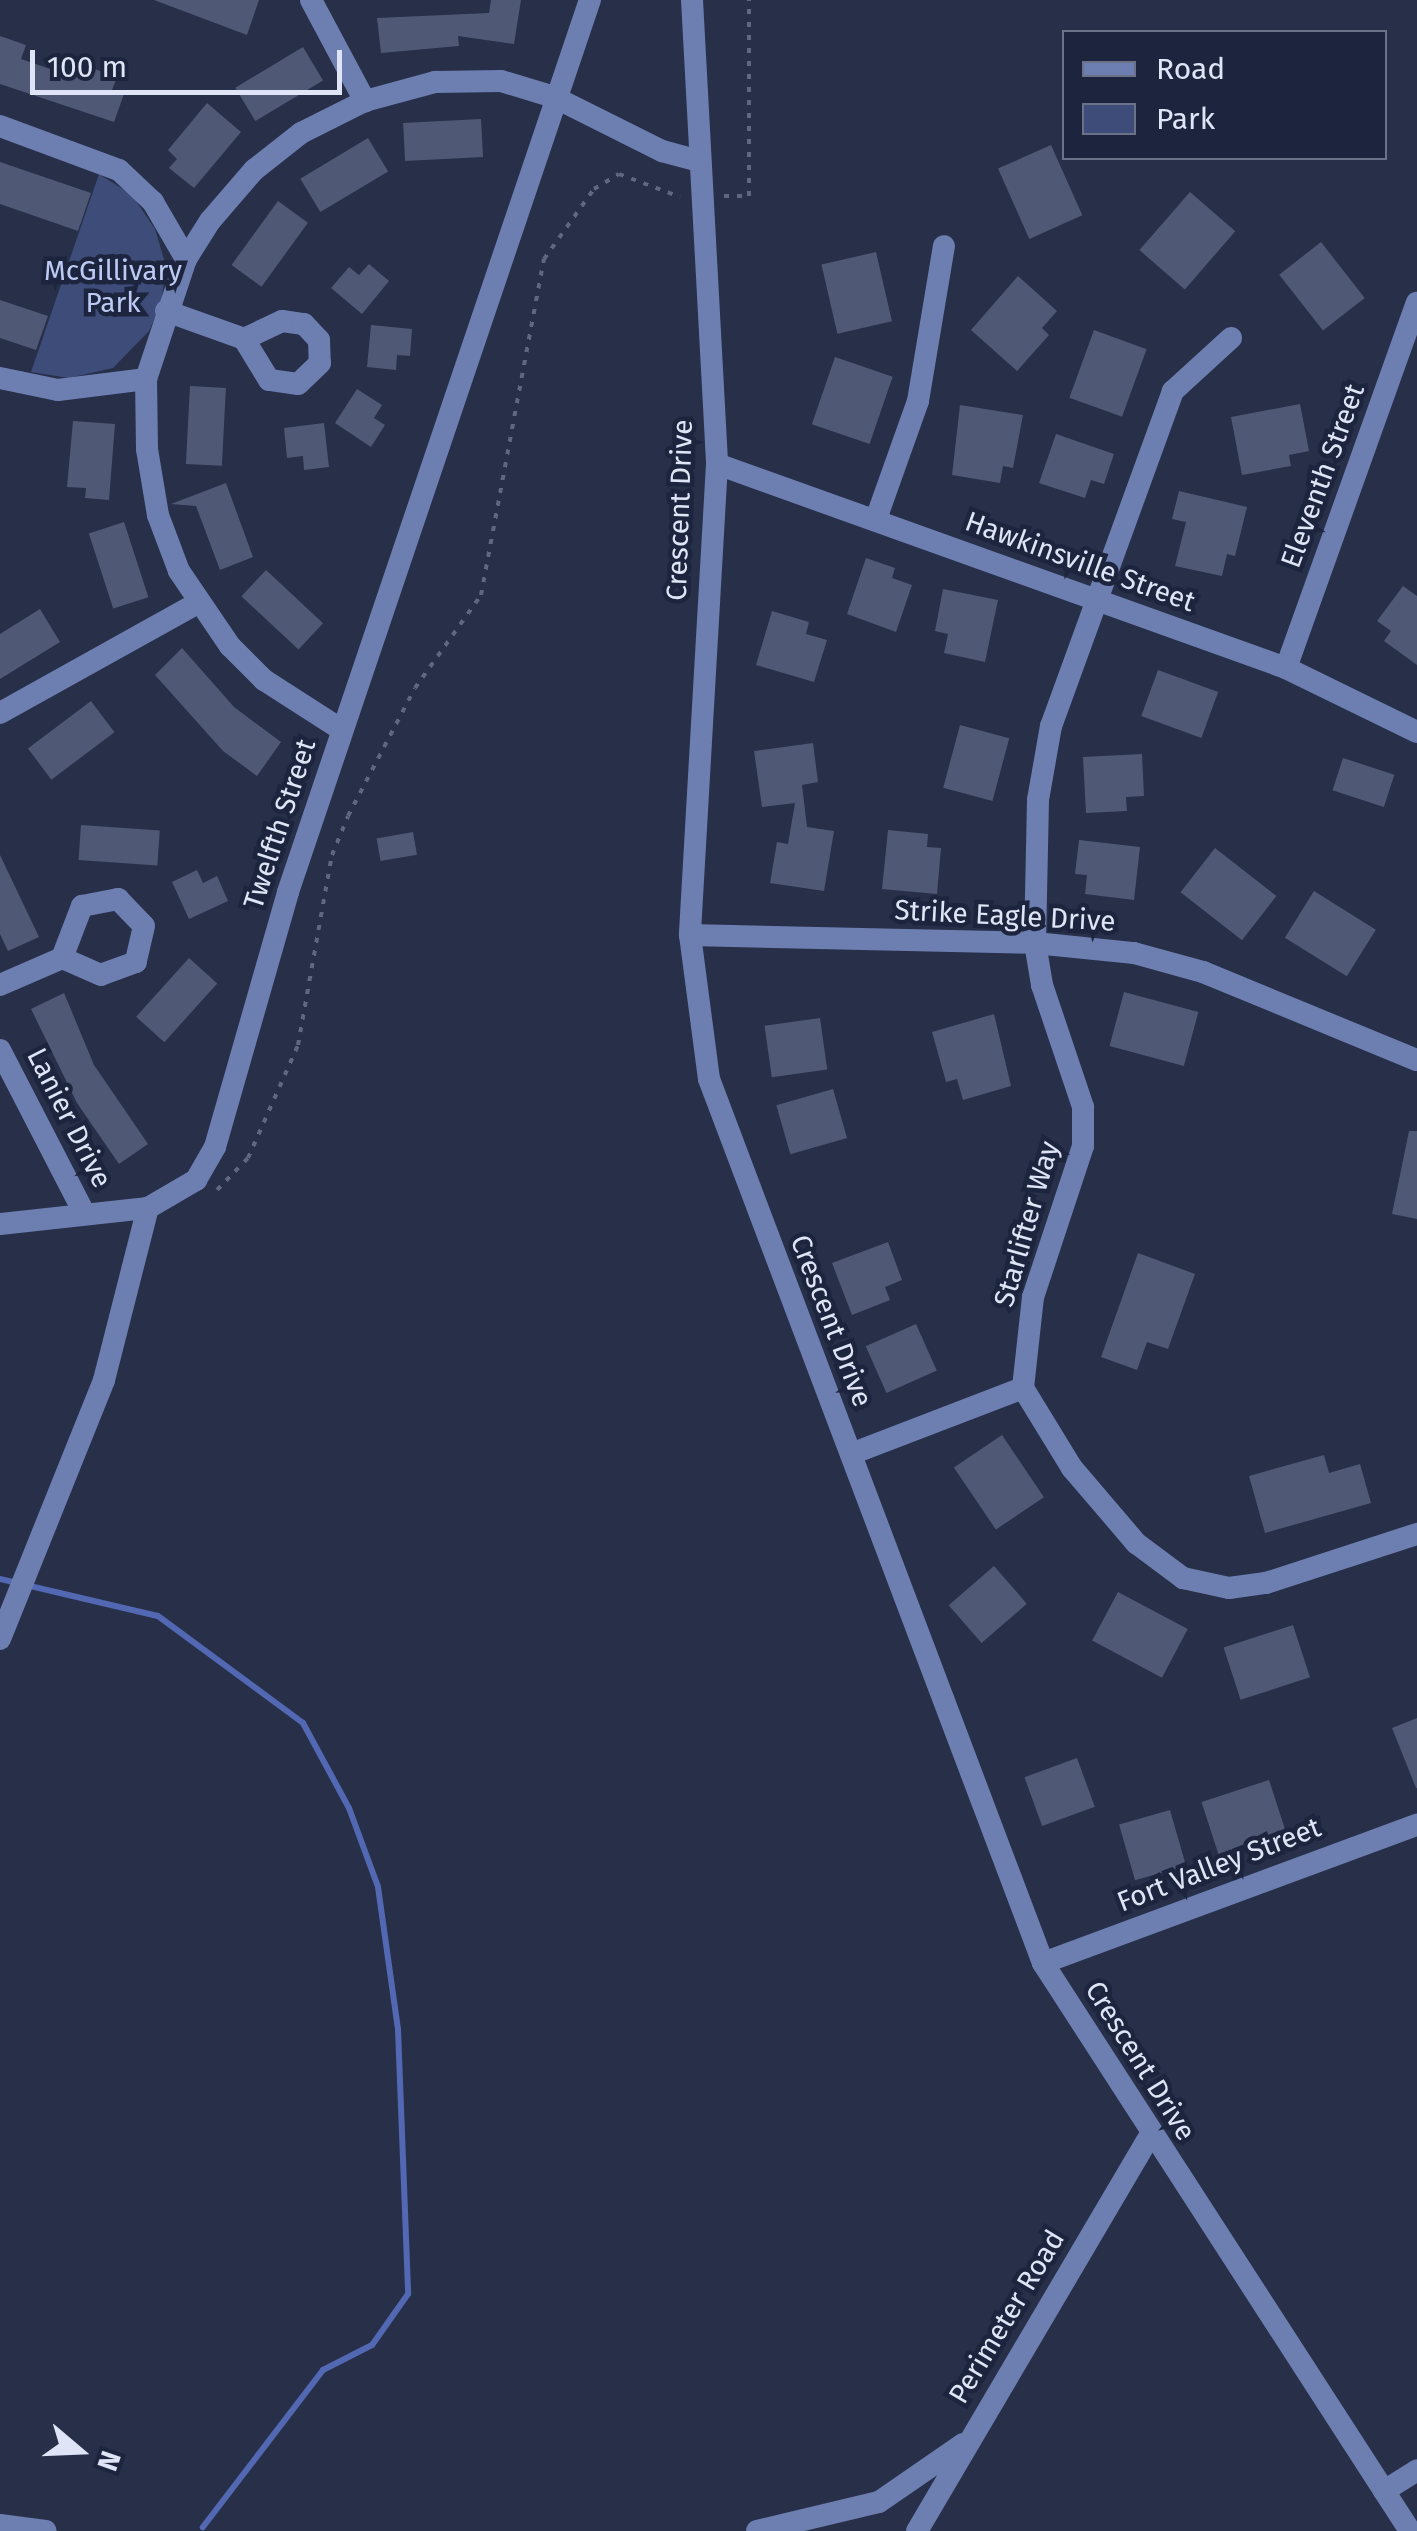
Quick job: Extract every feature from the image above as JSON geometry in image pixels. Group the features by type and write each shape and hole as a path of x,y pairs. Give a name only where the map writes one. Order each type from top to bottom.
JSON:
{"street":[{"path":"311,0 364,101"},
{"name":"Twelfth Street","path":"148,1208 196,1180 216,1146 342,730 590,0"},
{"name":"Crescent Drive","path":"692,0 717,464 690,935 709,1080 1043,1963 1410,2531"},
{"path":"342,730 264,680 198,602 158,515 146,449 146,378 186,259 210,221 264,161 326,118 364,101 469,80 501,80 554,97 662,151 699,162"},
{"path":"0,126 119,170 153,202 186,259"},
{"path":"876,519 918,401 944,246"},
{"name":"Eleventh Street","path":"1286,668 1417,303"},
{"path":"166,311 244,338"},
{"name":"Starlifter Way","path":"1023,1388 1033,1297 1083,1146 1084,1107 1042,986 1036,942 1038,800 1051,726 1094,597 1173,391 1231,338"},
{"path":"0,378 58,390 146,378"},
{"name":"Hawkinsville Street","path":"717,464 1286,668 1417,732"},
{"path":"0,713 198,602"},
{"name":"Strike Eagle Drive","path":"690,935 1036,942 1168,960 1417,1060"},
{"path":"0,985 62,958"},
{"name":"Lanier Drive","path":"0,1050 84,1213"},
{"path":"0,1224 148,1208 90,1420 38,1533 0,1639"},
{"path":"851,1454 1023,1388 1072,1468 1136,1542 1183,1578 1229,1588 1266,1583 1417,1534"},
{"name":"Fort Valley Street","path":"1043,1963 1417,1825"},
{"name":"Perimeter Road","path":"916,2531 1151,2134"},
{"path":"756,2531 880,2502 970,2440"},
{"path":"1384,2491 1417,2470"},
{"path":"0,2525 46,2531"}],"path":[{"path":"203,1198 248,1158 281,1092 298,1046 332,854 348,816 415,688 482,595 544,259 594,189 619,174"}],"green space":[{"name":"McGillivary Park","path":"99,174 132,195 155,229 166,266 161,304 149,331 113,368 69,378 31,372"}],"building":[{"path":"154,0 259,0 247,35"},
{"path":"491,0 521,0 514,44 458,36 459,46 381,53 377,18 489,13"},
{"path":"0,36 26,45 21,59 62,73 67,59 117,77 112,90 124,94 114,122 0,84"},
{"path":"303,47 323,80 255,121 235,88"},
{"path":"207,103 241,132 194,188 169,168 177,159 168,150"},
{"path":"481,119 483,157 405,161 403,123"},
{"path":"368,138 388,171 320,212 300,179"},
{"path":"1051,145 1082,215 1029,239 998,169"},
{"path":"0,162 91,193 78,231 0,204"},
{"path":"1190,192 1235,231 1185,289 1139,250"},
{"path":"278,201 308,223 261,287 232,265"},
{"path":"1321,242 1365,298 1323,331 1279,275"},
{"path":"876,252 892,321 837,334 821,265"},
{"path":"369,264 389,281 362,314 331,288 349,267 359,275"},
{"path":"1018,276 1057,311 1042,328 1049,335 1017,371 971,330"},
{"path":"0,300 48,316 36,350 0,338"},
{"path":"371,325 412,329 410,356 397,355 396,370 367,367"},
{"path":"1094,330 1147,349 1122,417 1069,398"},
{"path":"835,357 893,377 870,444 812,424"},
{"path":"190,386 226,388 222,466 186,464"},
{"path":"357,389 382,405 374,418 385,425 371,447 335,423"},
{"path":"1300,404 1309,451 1289,455 1291,466 1242,475 1231,417"},
{"path":"960,405 1023,415 1013,468 1003,466 1000,483 952,475"},
{"path":"73,421 115,424 109,500 85,498 86,488 67,487"},
{"path":"324,423 329,467 304,470 303,456 287,458 284,428"},
{"path":"1056,434 1114,454 1104,484 1091,480 1085,498 1039,483"},
{"path":"226,483 253,557 220,570 196,506 171,504"},
{"path":"1179,491 1247,507 1235,556 1227,554 1222,576 1175,566 1186,522 1172,519"},
{"path":"124,522 148,597 113,609 89,533"},
{"path":"866,558 895,568 892,578 912,585 896,632 847,614"},
{"path":"266,570 323,623 298,650 241,596"},
{"path":"1403,586 1417,596 1417,665 1384,641 1391,631 1377,621"},
{"path":"943,589 998,600 985,662 944,653 948,634 935,631"},
{"path":"40,609 60,642 0,679 0,634"},
{"path":"772,611 809,622 806,634 827,640 814,682 756,665"},
{"path":"182,648 234,707 281,742 257,776 223,751 155,675"},
{"path":"1158,670 1218,692 1201,738 1141,716"},
{"path":"91,701 114,732 51,780 28,749"},
{"path":"960,725 1009,738 992,801 943,788"},
{"path":"813,743 818,782 802,785 807,827 834,831 824,891 770,883 777,842 788,844 795,803 762,807 754,751"},
{"path":"1142,754 1144,796 1126,797 1127,811 1086,813 1083,757"},
{"path":"1343,758 1394,775 1384,807 1332,790"},
{"path":"81,825 160,831 157,865 79,860"},
{"path":"888,830 928,834 927,847 941,848 937,894 882,889"},
{"path":"413,832 417,855 381,861 377,838"},
{"path":"1079,840 1140,847 1134,900 1085,894 1087,875 1075,874"},
{"path":"1215,848 1276,896 1242,940 1181,892"},
{"path":"0,855 39,937 8,951 0,934"},
{"path":"197,870 203,883 217,876 228,901 189,919 172,882"},
{"path":"1314,891 1376,930 1347,976 1285,938"},
{"path":"189,958 217,983 164,1042 136,1017"},
{"path":"1124,992 1198,1012 1184,1066 1110,1046"},
{"path":"64,993 94,1065 148,1144 119,1164 77,1103 31,1009"},
{"path":"994,1014 1011,1086 963,1100 957,1079 946,1082 932,1032"},
{"path":"820,1018 827,1069 772,1077 765,1026"},
{"path":"833,1089 847,1138 790,1154 776,1105"},
{"path":"1409,1131 1417,1131 1417,1219 1392,1214"},
{"path":"888,1242 902,1280 885,1287 890,1300 852,1315 832,1263"},
{"path":"1138,1253 1195,1274 1168,1349 1147,1342 1137,1370 1101,1357"},
{"path":"916,1324 937,1371 886,1393 866,1346"},
{"path":"1002,1435 1044,1497 996,1530 954,1467"},
{"path":"1324,1455 1329,1473 1360,1464 1371,1503 1265,1533 1249,1476"},
{"path":"994,1566 1027,1604 982,1643 949,1605"},
{"path":"1118,1592 1188,1629 1162,1678 1092,1641"},
{"path":"1293,1625 1310,1677 1241,1700 1224,1648"},
{"path":"1417,1718 1417,1788 1416,1788 1392,1728"},
{"path":"1077,1758 1095,1807 1042,1826 1024,1777"},
{"path":"1269,1780 1286,1832 1218,1854 1201,1802"},
{"path":"1170,1810 1186,1866 1135,1880 1119,1825"}],"waterway":[{"path":"0,1579 158,1616 303,1723 349,1808 378,1887 398,2029 408,2294 372,2345 323,2370 203,2527"}]}
